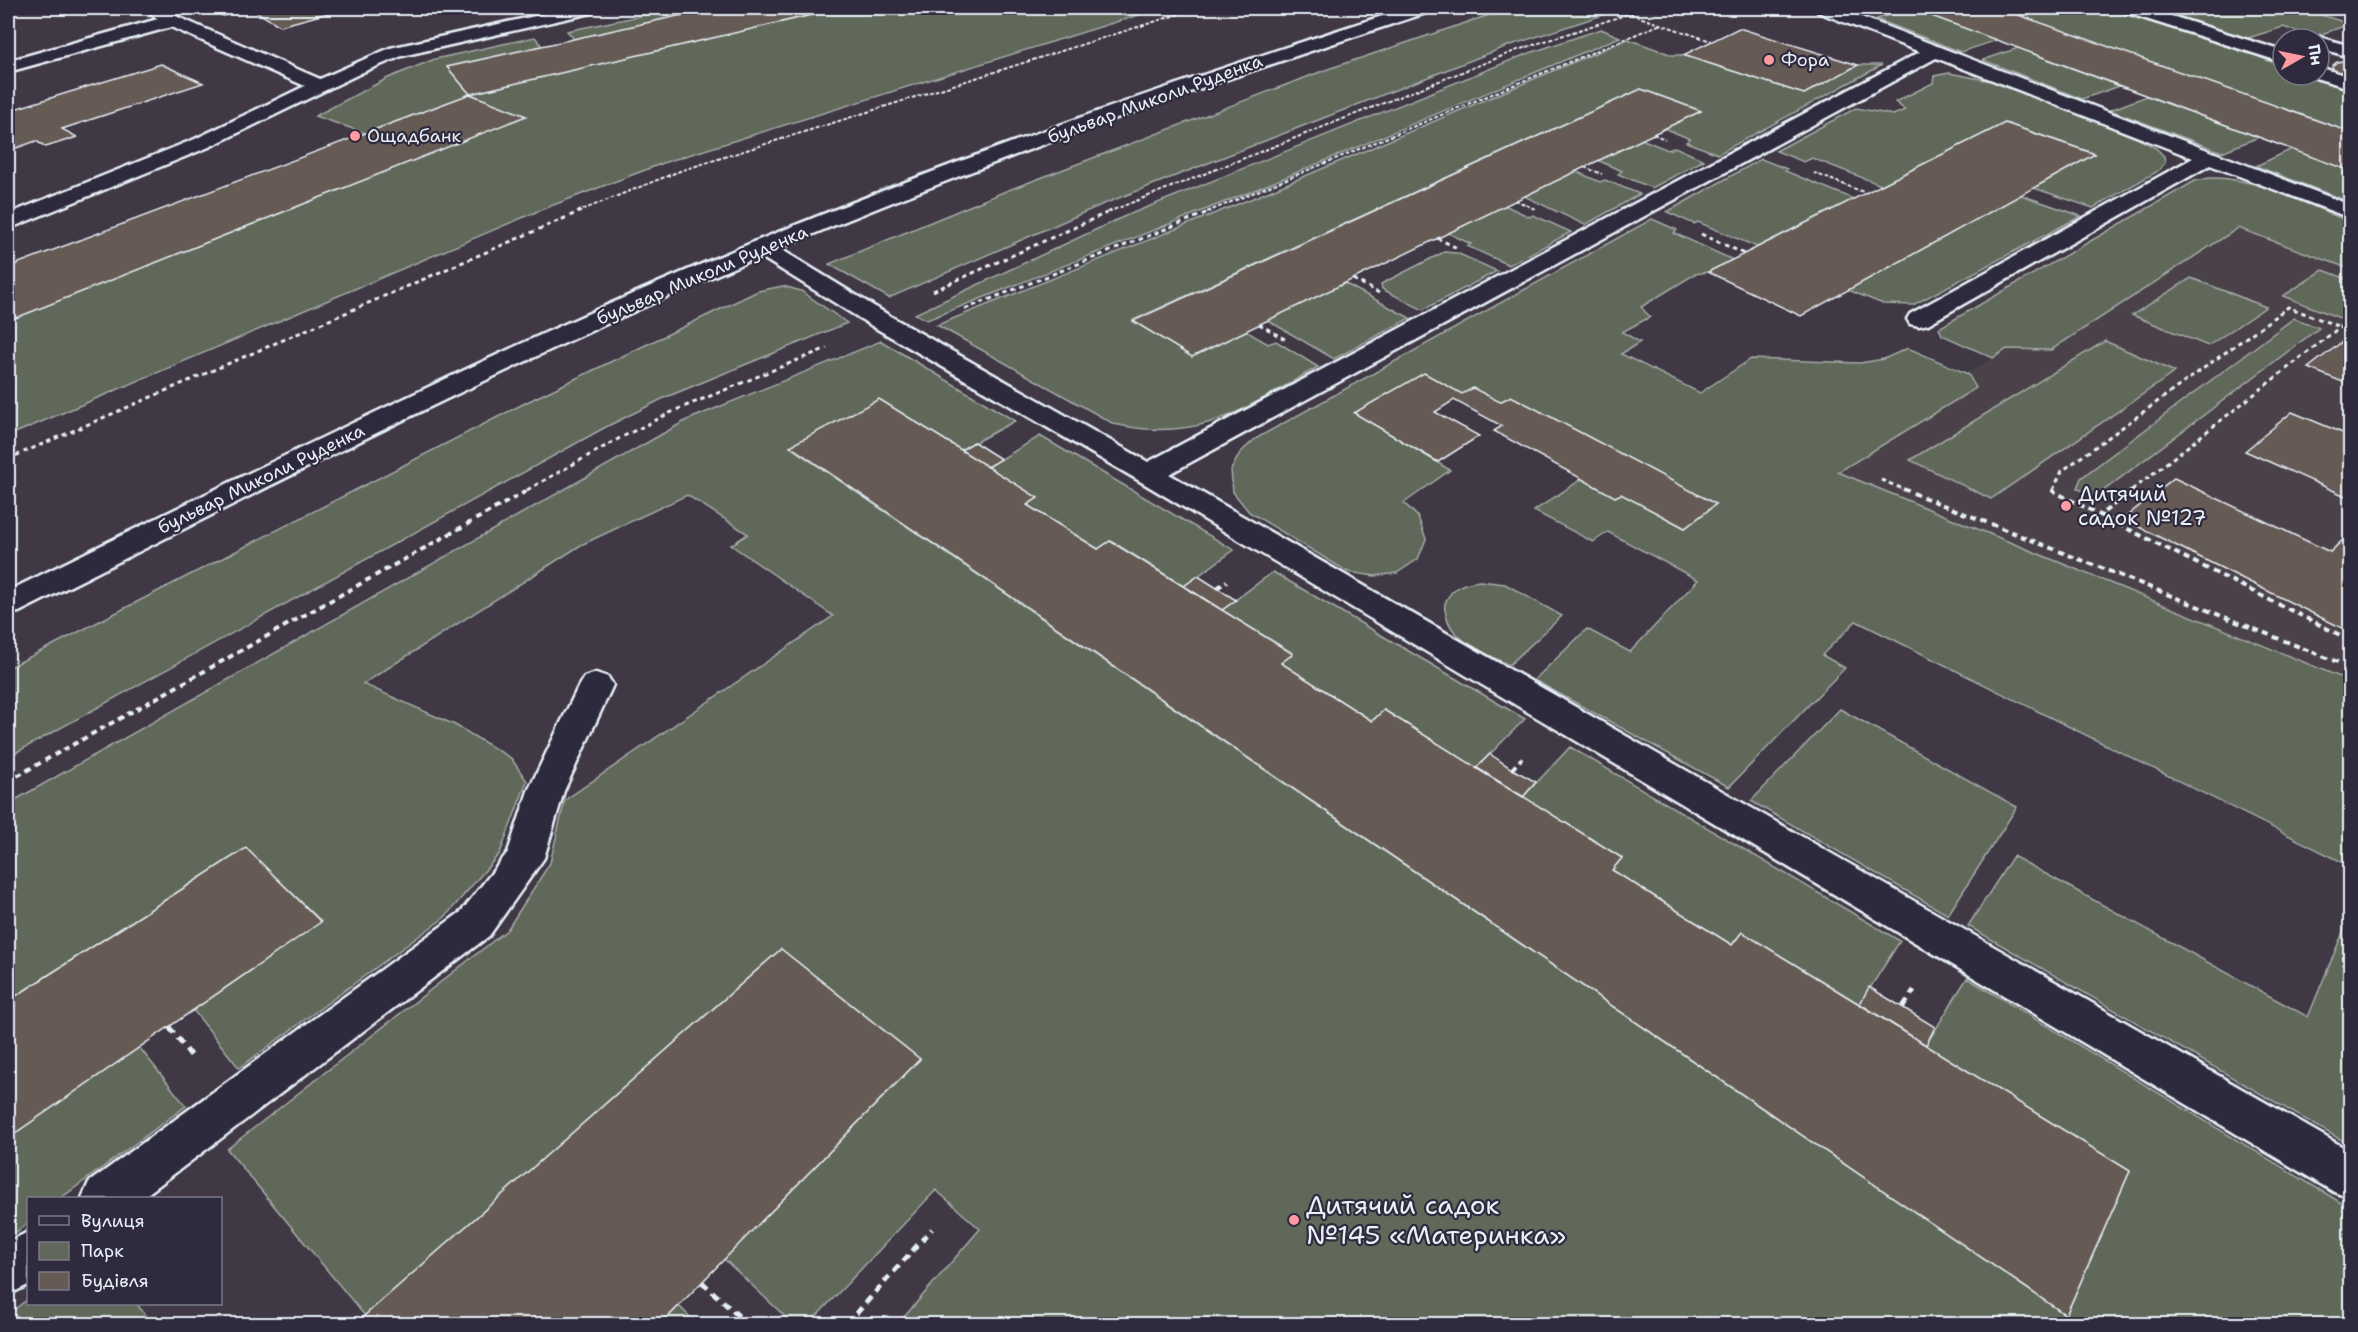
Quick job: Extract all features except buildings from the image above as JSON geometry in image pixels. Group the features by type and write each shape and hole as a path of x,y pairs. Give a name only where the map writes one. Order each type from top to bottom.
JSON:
{"street":[{"path":"153,8 172,21 320,86"},
{"path":"8,222 202,142 396,52 591,8"},
{"name":"бульвар Миколи Руденка","path":"8,604 485,370 762,247 1012,150 1288,51 1423,8"},
{"path":"1824,8 2350,212"},
{"path":"2130,8 2271,54"},
{"path":"8,67 172,21"},
{"path":"2331,46 2350,52"},
{"path":"1148,474 1935,51"},
{"path":"2331,77 2350,83"},
{"path":"1919,319 2208,158"},
{"path":"762,247 893,328 1148,474 2350,1176"},
{"path":"106,1197 475,924 525,858 546,790 596,684"},
{"path":"8,1272 27,1257"}],"path":[{"path":"8,459 558,220 680,171 1198,8"},
{"path":"893,328 900,307 1111,211 1515,51 1646,8"},
{"path":"1629,14 1711,41"},
{"path":"8,781 620,438 676,410 866,332 893,328 1254,194 1661,24"},
{"path":"2350,331 2288,307 2062,471 2053,491 2350,640"},
{"path":"2100,515 2340,327"},
{"path":"1881,480 2350,667"},
{"path":"847,1324 932,1229"},
{"path":"702,1282 747,1324"}],"shaded area":[{"name":"Дитячий садок №127","path":"2238,228 2350,269 2350,823 1724,540 1976,388 1968,374 2007,349 2051,350"}],"green space":[{"path":"679,8 714,8 574,39 567,31"},
{"path":"842,8 1161,8 666,162 543,209 8,436 8,321 525,116 470,94"},
{"path":"1510,8 1624,8 1505,47 1101,205 889,298 829,264 1006,191 1328,69"},
{"path":"1912,8 1997,40 1961,52 1876,19"},
{"path":"1999,8 2115,8 2232,45 2271,62 2271,87 2331,87 2331,82 2350,88 2350,132"},
{"path":"2145,8 2300,8 2350,24 2331,31 2331,27 2271,27 2271,31 2245,39"},
{"path":"1601,29 1620,37 1250,192 927,320 915,314 1123,217 1524,55"},
{"path":"535,37 542,46 447,67 470,94 365,133 315,116 388,78 435,59"},
{"path":"1628,39 1672,55 1683,55 1804,94 1858,65 1882,65 1718,154 1686,142 1690,139 1664,128 1700,110 1641,89 1133,320 1192,357 1246,331 1268,344 1276,341 1318,367 1245,408 1198,426 1145,429 1114,424 937,325 1258,196"},
{"path":"2018,48 2120,86 2082,99 1983,60"},
{"path":"1949,73 1996,82 2139,139 2156,148 2164,156 2165,163 2158,171 2093,208 2034,188 2095,154 2005,123 1881,185 1812,158 1804,162 1776,151 1856,108 1893,115 1905,110 1895,102 1933,83 1934,76"},
{"path":"2147,96 2259,137 2222,152 2110,110"},
{"path":"1641,139 1668,150 1675,147 1704,160 1652,188 1618,174 1622,171 1597,160"},
{"path":"2292,149 2350,171 2350,202 2256,166"},
{"path":"1761,159 1854,199 1757,247 1698,222 1694,224 1667,212"},
{"path":"1575,171 1600,182 1605,180 1640,194 1585,225 1524,196"},
{"path":"2209,178 2245,182 2263,187 2350,222 2350,269 2238,228 2051,350 2007,349 1993,358 1942,335 1939,328 2195,181"},
{"path":"2021,195 2081,216 1913,305 1883,304 1848,290"},
{"path":"1504,205 1571,232 1509,265 1467,246 1471,244 1448,233"},
{"path":"1652,219 1677,230 1674,233 1733,260 1708,272 1695,274 1641,307 1650,317 1622,332 1640,342 1621,354 1700,393 1751,359 1860,363 1884,359 1908,348 1968,374 1976,388 1838,472 2350,681 2350,866 1856,621 1822,655 1845,668 1729,787 1534,680 1587,629 1630,652 1698,580 1608,532 1593,542 1534,511 1582,479 1615,497 1621,494 1685,528 1715,504 1511,396 1500,402 1462,394 1424,374 1355,413 1450,470 1404,503 1418,517 1426,539 1418,559 1397,573 1375,576 1348,572 1249,512 1233,492 1231,470 1240,453 1255,439"},
{"path":"1444,252 1457,253 1497,271 1423,310 1382,289 1381,284"},
{"path":"2323,270 2350,280 2350,322 2283,296"},
{"path":"2191,278 2266,307 2208,346 2132,315"},
{"path":"1344,283 1410,318 1334,359 1267,320"},
{"path":"783,286 801,291 847,323 664,398 604,428 8,757 8,668 529,401 758,291"},
{"path":"2294,318 2319,328 2095,497 2077,488 2081,478"},
{"path":"881,341 1015,421 961,450 879,400 790,447 2066,1315 2130,1171 1926,1045 1967,978 2350,1208 2350,1324 898,1324 980,1229 936,1190 809,1324 793,1324 724,1259 920,1059 781,949 365,1316 227,1149 507,930 550,863 565,800 833,616 731,545 748,534 687,495 581,545 363,684 455,725 511,758 527,781 500,853 445,917 239,1068 193,1010 321,921 246,849 8,1001 8,804 687,420"},
{"path":"2105,341 2175,372 1991,499 1910,460"},
{"path":"1040,436 1234,550 1184,586 1111,541 1098,549 1027,505 1037,498 988,467"},
{"path":"1273,572 1525,719 1476,768 1384,710 1372,721 1281,663 1293,653 1222,610"},
{"path":"1480,581 1505,584 1562,616 1509,665 1471,646 1449,624 1444,606 1449,596 1460,586"},
{"path":"1840,709 2017,807 1948,915 1751,801"},
{"path":"1570,747 1900,941 1860,1004 1742,932 1732,945 1612,870 1622,858 1523,797"},
{"path":"2013,856 2308,1017 2350,915 2350,1145 1968,926"},
{"path":"139,1047 186,1106 62,1197 27,1197 27,1224 8,1238 8,1138"},
{"path":"27,1300 27,1305 138,1305 152,1324 8,1324 8,1314"},
{"path":"679,1306 697,1324 661,1324"}],"place":[{"name":"Фора","path":"1769,60"},
{"name":"Ощадбанк","path":"355,136"},
{"name":"Дитячий садок №127","path":"2066,506"},
{"name":"Дитячий садок №145 «Материнка»","path":"1294,1220"}]}
